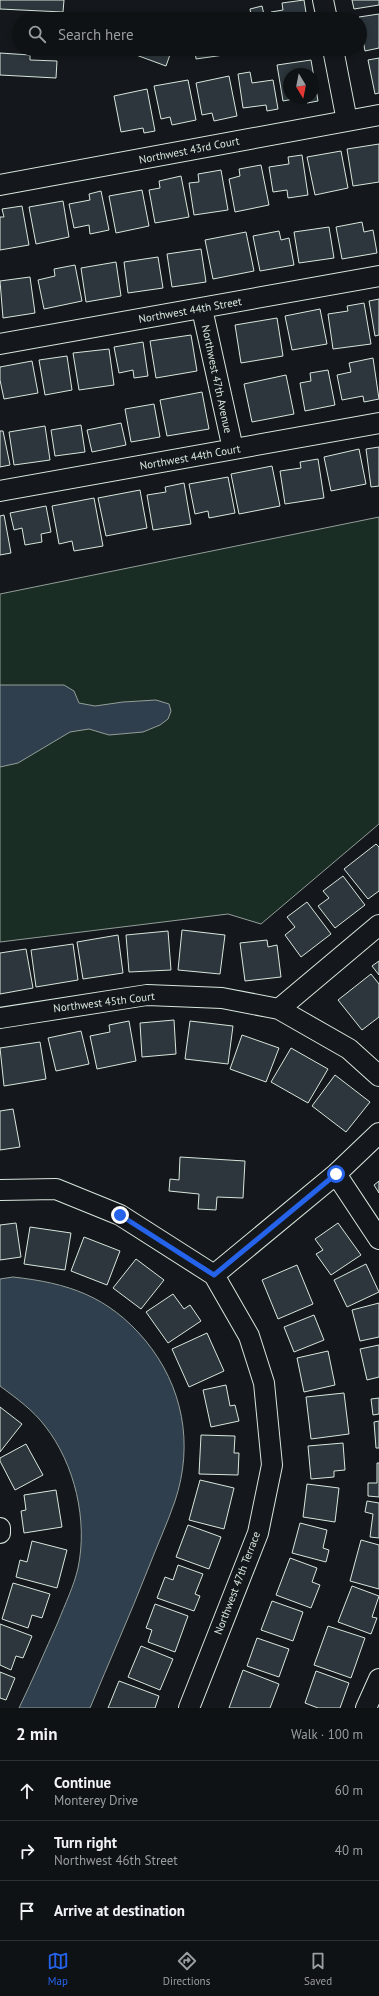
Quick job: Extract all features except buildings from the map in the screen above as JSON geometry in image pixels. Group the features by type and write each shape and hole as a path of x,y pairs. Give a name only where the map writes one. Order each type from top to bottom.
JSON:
{"street":[{"path":"323,0 326,12"},
{"path":"334,56 347,121"},
{"name":"Northwest 43rd Court","path":"0,185 379,115"},
{"name":"Northwest 44th Street","path":"0,344 379,276"},
{"name":"Northwest 47th Avenue","path":"202,308 232,449"},
{"name":"Northwest 44th Court","path":"0,491 379,423"},
{"path":"279,1009 379,925"},
{"name":"Northwest 45th Court","path":"0,1018 147,994 222,998 279,1009 349,1049 379,1076"},
{"path":"0,1190 56,1189 120,1215 214,1275 336,1174 379,1133"},
{"path":"336,1174 379,1240"},
{"name":"Northwest 47th Terrace","path":"189,1708 258,1533 272,1465 264,1383 249,1336 214,1275"},
{"path":"0,1528 0,1533"},
{"path":"366,1708 379,1679"}],"green space":[{"path":"379,517 379,824 261,924 228,914 0,942 0,594"}],"water":[{"path":"0,685 64,685 74,691 79,703 95,706 123,702 156,700 169,704 171,711 168,719 160,725 143,732 109,735 89,729 70,732 18,763 0,767"},
{"path":"13,1277 52,1283 69,1288 86,1294 116,1312 145,1340 158,1358 176,1396 181,1416 184,1437 184,1458 181,1480 175,1501 90,1708 19,1708 58,1622 74,1582 81,1550 81,1531 80,1512 71,1475 55,1441 45,1426 24,1404 0,1386 0,1279"}],"route":[{"path":"120,1215 214,1275 336,1174"}]}
